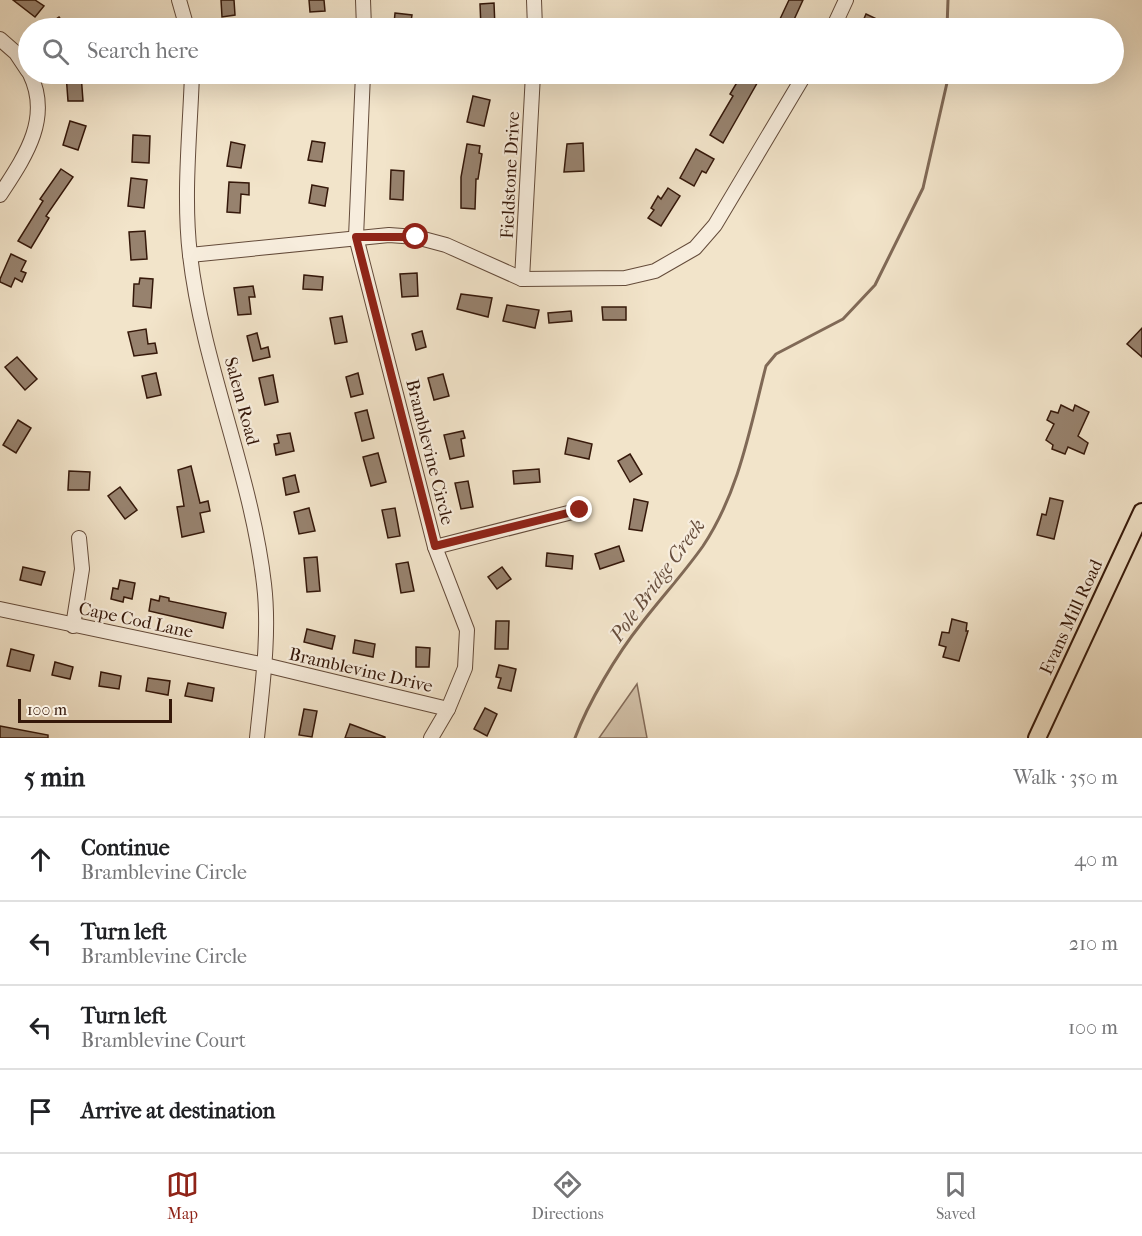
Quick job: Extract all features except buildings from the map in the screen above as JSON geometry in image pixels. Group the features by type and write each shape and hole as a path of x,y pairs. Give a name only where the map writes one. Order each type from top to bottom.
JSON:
{"main road":[{"name":"Evans Mill Road","path":"1037,738 1142,512"}],"street":[{"path":"179,0 184,18"},
{"path":"363,0 364,18"},
{"path":"534,0 535,18"},
{"path":"838,18 846,0"},
{"path":"0,39 18,55"},
{"path":"0,195 27,153 35,132 38,109 32,84"},
{"name":"Salem Road","path":"192,84 188,197 190,255 204,329 239,455 262,574 265,665 257,738"},
{"name":"Bramblevine Circle","path":"363,84 356,237 435,546 467,630 465,668 448,709 431,738"},
{"name":"Fieldstone Drive","path":"522,279 532,84"},
{"path":"190,255 356,237 416,237 446,245 522,279 625,278 655,271 682,257 715,225 800,84"},
{"path":"435,546 580,510"},
{"path":"73,626 82,569 79,538"},
{"name":"Cape Cod Lane","path":"0,609 265,665"},
{"name":"Bramblevine Drive","path":"265,665 448,709"}],"shaded area":[{"path":"637,684 647,738 599,738"}],"waterway":[{"name":"Pole Bridge Creek","path":"947,18 948,0"},
{"name":"Pole Bridge Creek","path":"575,738 595,694 622,650 696,556 726,504 749,436 766,366 776,354 843,319 875,285 923,188 947,84"}],"route":[{"path":"416,237 389,235 356,237 435,546 580,510"}]}
